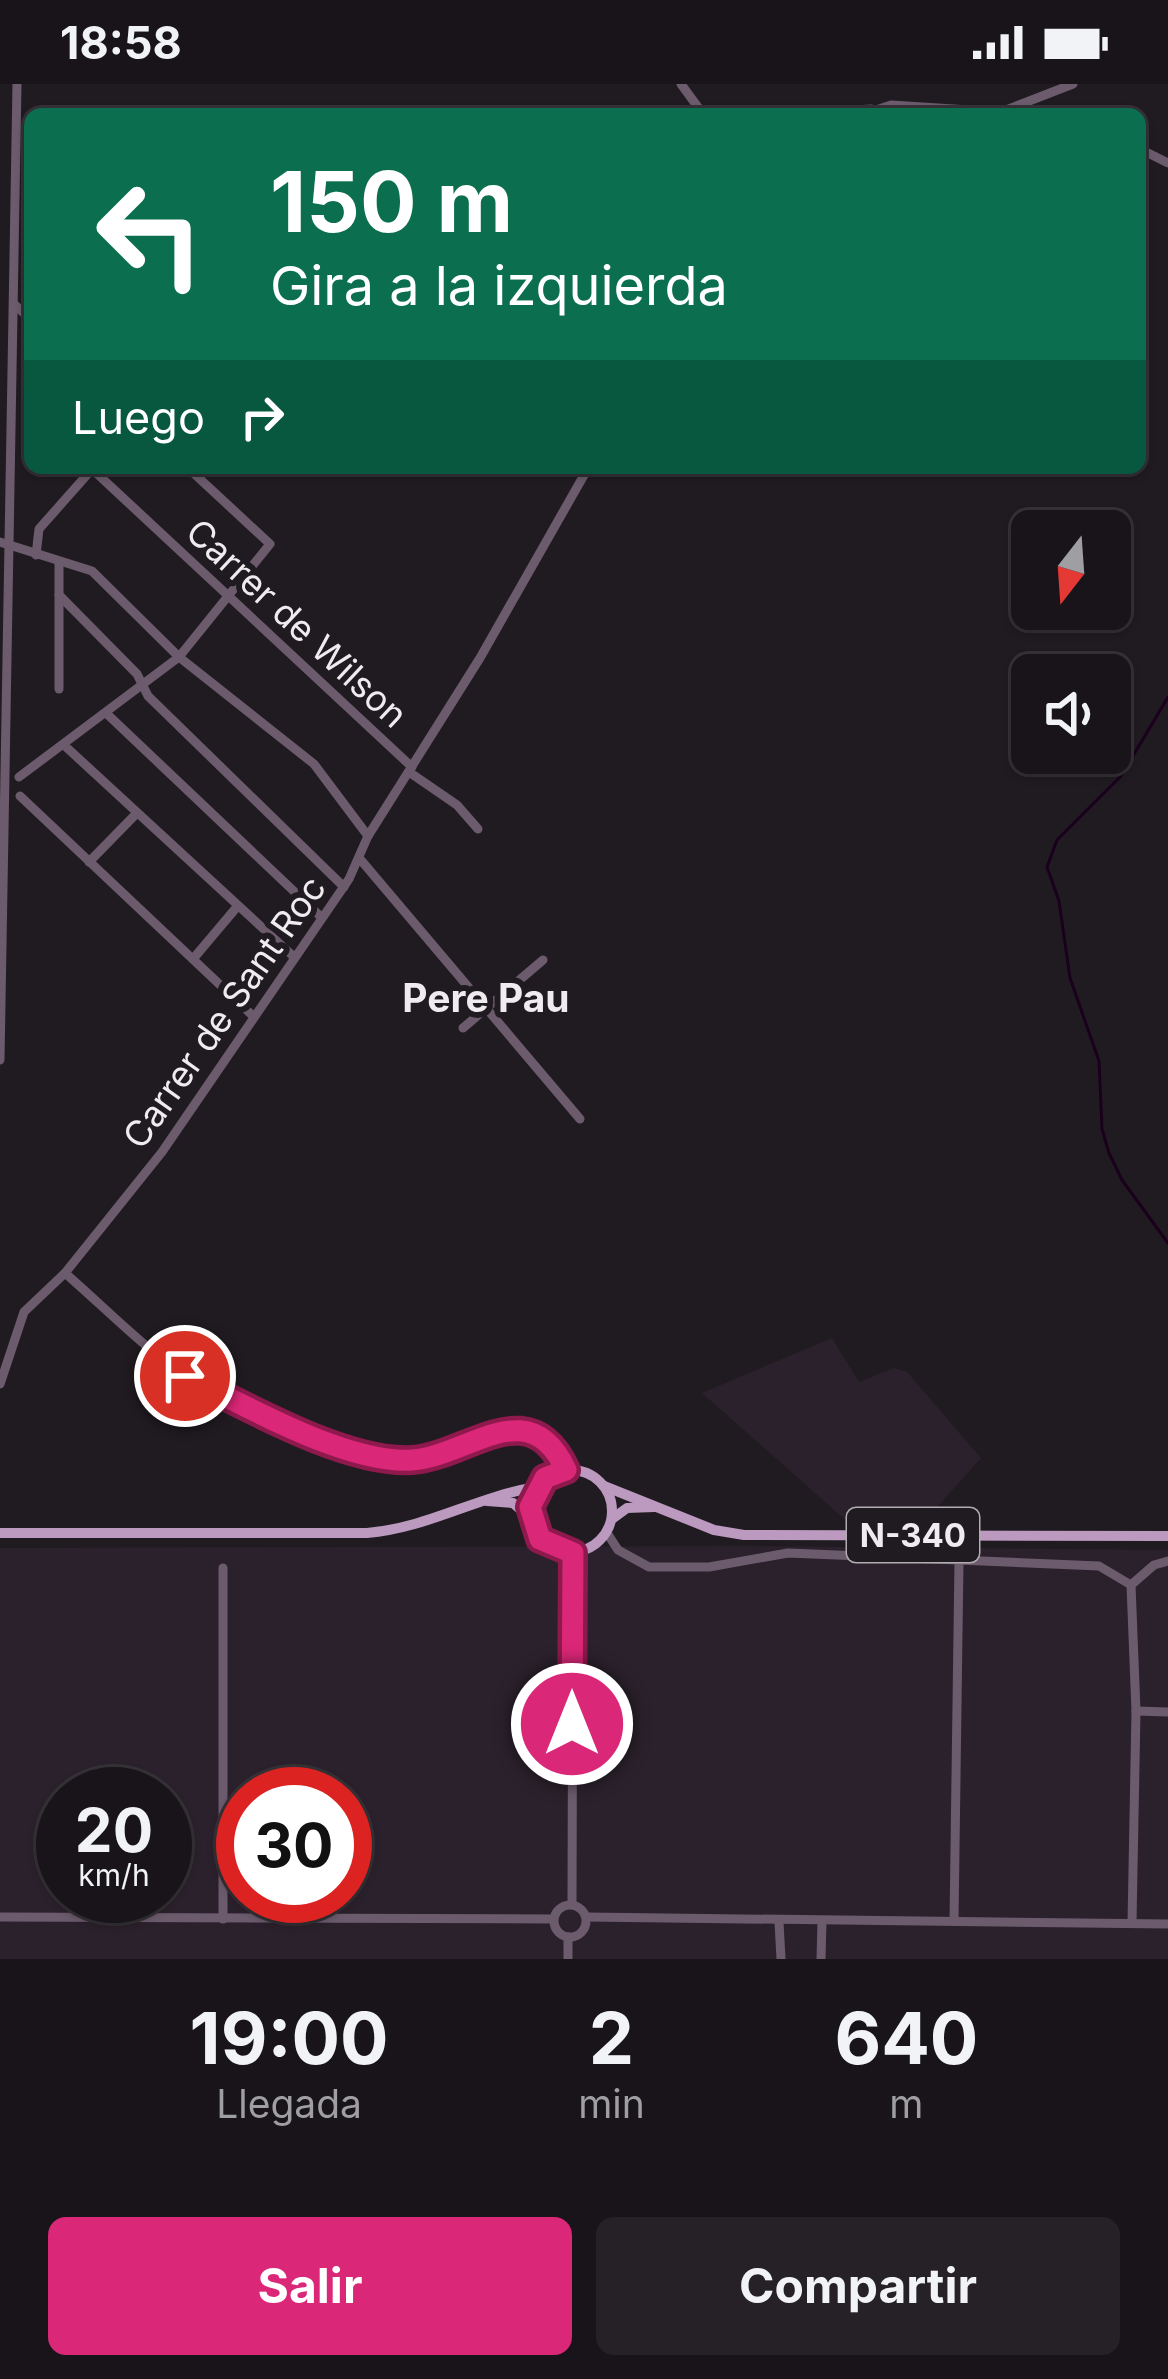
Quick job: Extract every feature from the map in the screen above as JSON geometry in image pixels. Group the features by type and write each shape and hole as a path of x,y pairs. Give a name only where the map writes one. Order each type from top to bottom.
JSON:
{"main road":[{"name":"N-340","path":"566,1470 594,1476 604,1486 714,1530 744,1535 1168,1536"},
{"path":"0,1533 367,1533 413,1527 484,1497 537,1487 566,1470"},
{"path":"461,1509 502,1500 530,1518 550,1547 573,1553 586,1550 607,1533 612,1519 604,1486"},
{"path":"530,1518 537,1487"},
{"path":"612,1519 627,1508 663,1508"}],"street":[{"path":"0,1060 5,544 17,84"},
{"path":"1017,108 1073,84"},
{"path":"14,304 24,313"},
{"path":"36,555 39,529 88,474"},
{"name":"Carrer de Wilson","path":"98,474 478,829"},
{"path":"19,777 179,657 270,544 194,474"},
{"name":"Carrer de Sant Roc","path":"0,1384 24,1312 65,1273 162,1152 344,887 368,836 480,658 585,474"},
{"path":"5,544 92,571 179,657 314,764 368,836"},
{"path":"59,564 59,689"},
{"path":"59,595 344,887"},
{"path":"106,713 320,916"},
{"path":"65,746 293,956"},
{"path":"3,771 19,777"},
{"path":"19,777 20,796 252,1015"},
{"path":"3,803 20,796"},
{"path":"89,862 135,815"},
{"path":"360,859 580,1119"},
{"path":"194,959 236,908"},
{"path":"463,1028 543,960"},
{"path":"65,1273 185,1376 361,1454 416,1460 517,1429 542,1438 566,1470"},
{"path":"607,1533 619,1550 649,1567 709,1567 788,1553 1100,1566 1132,1585"},
{"path":"573,1553 572,1904 586,1917 1168,1924"},
{"path":"954,1921 959,1561"},
{"path":"1132,1923 1136,1711 1132,1585 1154,1564 1168,1562"},
{"path":"223,1568 223,1767"},
{"path":"1136,1711 1168,1712"},
{"path":"572,1904 558,1909 554,1919 558,1932 568,1937 583,1931 586,1917"},
{"path":"0,1917 216,1919"},
{"path":"372,1919 554,1919"},
{"path":"778,1922 781,1959"},
{"path":"821,1959 822,1922"},
{"path":"568,1937 568,1959"}],"shaded area":[{"path":"832,1338 859,1382 894,1368 907,1372 981,1458 921,1525 850,1524 702,1393"},
{"path":"0,1548 1168,1550 1168,1959 0,1959"}],"waterway":[{"path":"1168,697 1121,776 1057,840 1047,867 1059,901 1070,978 1099,1061 1102,1129 1109,1153 1122,1180 1168,1243"}],"district":[{"name":"Pere Pau","path":"486,997"}],"route":[{"path":"185,1376 361,1454 416,1460 485,1435 517,1429 542,1438 558,1452 566,1470 545,1478 537,1487 530,1518 540,1539 561,1552 573,1553 572,1724"}]}
